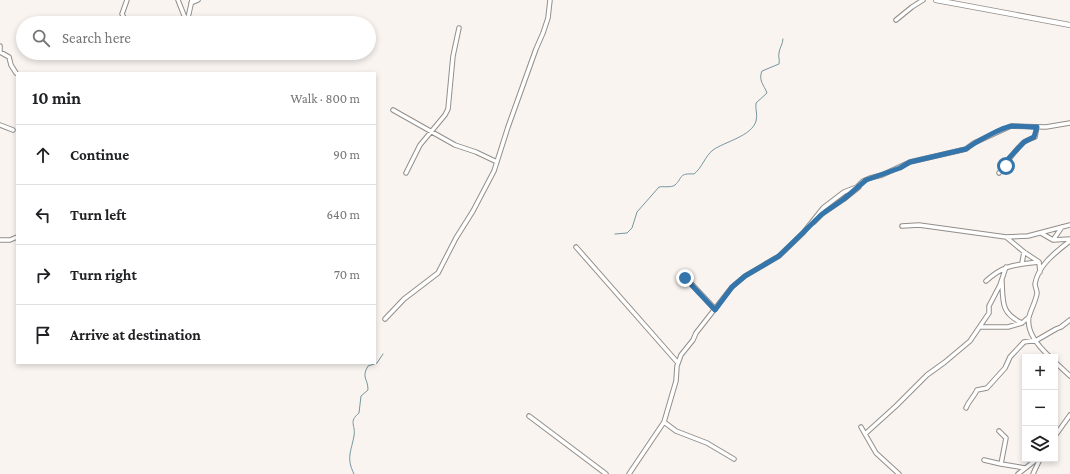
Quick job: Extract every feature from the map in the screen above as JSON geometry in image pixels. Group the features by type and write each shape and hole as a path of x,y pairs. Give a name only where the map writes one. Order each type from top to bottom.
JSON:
{"street":[{"path":"123,16 122,14 127,0"},
{"path":"178,0 185,16"},
{"path":"188,16 191,2 198,0"},
{"path":"385,319 404,299 438,273 494,171 508,127 548,18 550,0"},
{"path":"896,20 923,0"},
{"path":"936,0 1070,25"},
{"path":"406,173 420,145 445,115 448,109 453,56 458,28"},
{"path":"0,46 0,52 9,57 11,65 16,73"},
{"path":"393,110 455,145 476,152 497,162"},
{"path":"629,474 664,422 676,381 678,363 681,355 694,340 696,333 732,287 745,276 779,256 810,225 824,208 844,192 866,180 900,168 910,162 966,149 974,143 1011,126 1046,127 1070,123"},
{"path":"0,125 13,130"},
{"path":"999,173 1006,166 1009,158 1024,142 1034,137 1037,127"},
{"path":"902,226 919,225 1006,237 1028,236 1070,225"},
{"path":"1053,240 1062,227"},
{"path":"1041,233 1053,240 1070,240"},
{"path":"0,240 10,240 16,237"},
{"path":"1006,237 1039,262"},
{"path":"1047,354 1039,347 1029,328 1029,317 1037,292 1035,285 1048,259 1070,240"},
{"path":"576,247 678,363"},
{"path":"1022,263 1024,252"},
{"path":"1039,262 1040,273"},
{"path":"986,281 996,271 1006,267 1013,267 1022,263 1039,262"},
{"path":"865,434 927,375 970,341 989,313 990,306 1006,267"},
{"path":"685,278 715,310"},
{"path":"1002,278 1003,299 1008,315 1012,319 1022,324"},
{"path":"980,327 1008,327 1022,324 1029,317"},
{"path":"966,408 970,398 977,390 987,388 1005,368 1010,357 1024,342 1036,340 1061,327 1070,320"},
{"path":"1058,365 1070,376"},
{"path":"1058,432 1070,415"},
{"path":"529,416 606,474"},
{"path":"664,422 676,431 707,444 734,459"},
{"path":"861,427 876,453 899,474"},
{"path":"999,431 1006,438 1001,464"},
{"path":"984,460 1025,468"},
{"path":"1018,474 1034,462"},
{"path":"1033,474 1038,462"}],"waterway":[{"path":"615,234 627,233 632,228 637,212 659,187 673,186 683,175 694,174 713,150 744,135 749,131 757,119 756,103 767,93 761,80 762,71 779,64 779,51 783,39"},
{"path":"376,363 383,354"},
{"path":"354,474 350,464 354,436 353,421 359,413 361,396 368,390 365,376 366,370 368,366 374,364"}],"route":[{"path":"685,278 697,289 715,310 738,281 779,256 810,225 819,219 822,214 856,190 866,180 900,168 910,162 966,149 974,143 1011,126 1037,127 1037,132 1034,137 1024,142 1009,158 1006,166"}]}
